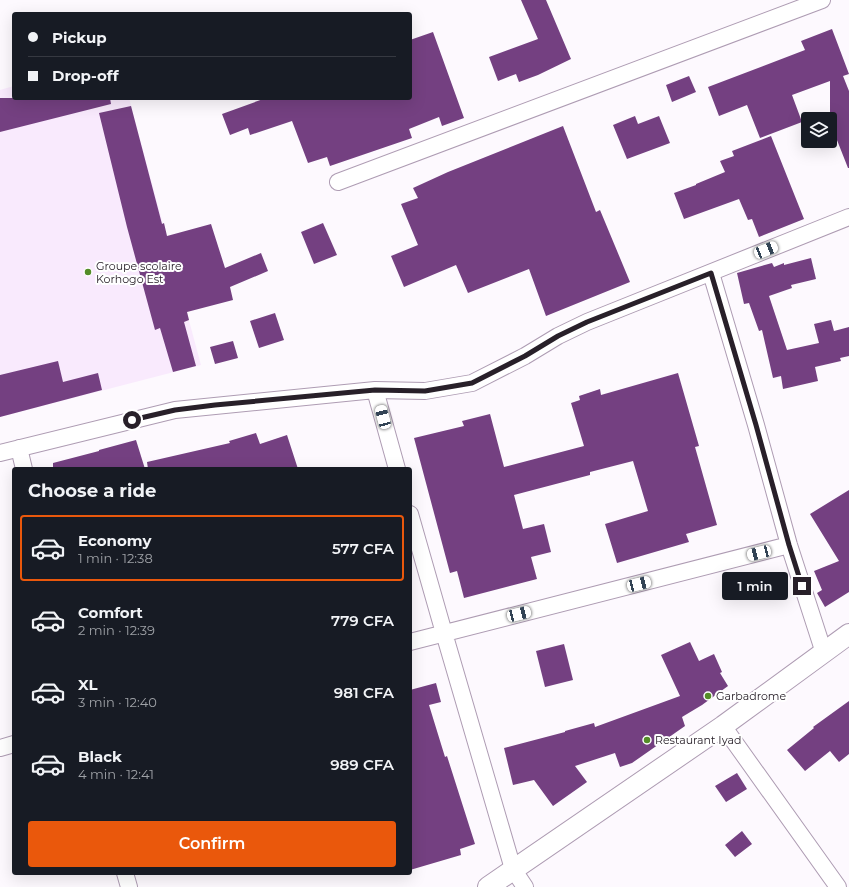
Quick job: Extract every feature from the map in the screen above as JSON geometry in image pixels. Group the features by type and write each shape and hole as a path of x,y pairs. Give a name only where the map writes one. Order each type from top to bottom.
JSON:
{"street":[{"path":"338,182 822,0"},
{"path":"0,453 175,410 375,390 425,391 472,383 525,356 558,336 587,322 849,217"},
{"path":"711,273 756,425 789,545 824,653"},
{"path":"375,390 397,467"},
{"path":"19,448 24,467"},
{"path":"412,521 513,869 525,887"},
{"path":"412,641 789,545"},
{"path":"488,887 723,726 849,634"},
{"path":"723,726 838,887"},
{"path":"0,748 12,745"},
{"path":"126,875 129,887"}],"shaded area":[{"name":"Groupe scolaire Korhogo Est","path":"12,87 12,100 130,100 201,365 0,417 0,90"}],"building":[{"path":"521,0 546,0 571,59 538,75 519,82 516,74 498,81 489,57 538,39"},
{"path":"832,29 849,74 843,76 849,91 849,168 837,140 837,112 830,112 830,81 792,95 801,122 760,138 747,105 719,116 708,87 805,50 801,41"},
{"path":"433,32 464,118 442,126 439,117 409,129 412,138 330,166 327,157 308,163 292,121 250,135 248,128 230,135 222,114 260,100 412,100 412,39"},
{"path":"689,76 696,92 672,102 666,85"},
{"path":"0,98 12,98 12,100 110,100 111,104 0,132"},
{"path":"131,106 162,224 164,223 167,236 211,224 225,268 261,253 268,271 230,287 233,300 187,312 189,320 184,322 196,366 173,372 160,328 155,330 127,227 99,113"},
{"path":"635,116 638,124 659,116 670,143 627,159 613,125"},
{"path":"563,126 596,212 600,210 630,282 546,316 529,269 468,293 456,265 404,287 391,256 418,245 401,204 418,198 413,188 448,172"},
{"path":"771,136 804,219 759,237 752,219 748,220 739,199 684,219 674,193 725,172 720,161 734,156 732,151"},
{"path":"323,223 337,255 314,264 301,232"},
{"path":"811,258 816,279 791,285 792,288 769,296 787,350 819,343 814,324 831,320 834,331 849,327 849,356 840,358 841,361 815,367 818,381 783,389 781,376 773,378 762,330 759,331 749,303 744,304 737,273 772,263 774,267 784,263 784,265"},
{"path":"275,313 284,340 259,348 250,321"},
{"path":"233,341 238,358 215,364 210,347"},
{"path":"58,361 63,382 98,373 102,390 0,417 0,375"},
{"path":"678,373 699,446 695,447 717,525 686,534 689,542 617,563 605,524 648,511 633,461 590,472 590,475 514,495 523,529 544,524 551,552 531,557 537,579 464,598 457,571 450,573 414,438 464,426 462,421 490,414 504,467 584,446 571,403 580,400 579,396 600,389 601,395"},
{"path":"256,433 260,444 287,435 297,467 148,467 147,462 230,443 229,441"},
{"path":"136,440 144,467 53,467 53,463"},
{"path":"849,490 849,592 825,607 817,593 822,590 814,571 839,561 810,514"},
{"path":"690,642 699,661 714,654 722,672 720,673 728,686 702,705 682,717 685,726 632,763 620,767 615,753 575,766 587,782 553,806 534,780 513,785 504,748 594,723 595,727 680,696 661,655"},
{"path":"564,644 573,680 545,687 536,651"},
{"path":"436,683 441,702 429,705 475,844 460,849 461,855 412,869 412,689"},
{"path":"849,701 849,754 839,762 830,751 805,771 787,750 814,728 813,727"},
{"path":"737,773 747,789 726,802 715,786"},
{"path":"742,831 752,844 735,857 725,845"}],"place":[{"name":"Groupe scolaire Korhogo Est","path":"88,272"},
{"name":"Garbadrome","path":"708,696"},
{"name":"Restaurant Iyad","path":"647,740"}],"route":[{"path":"132,420 175,410 215,405 375,390 425,391 472,383 525,356 558,336 587,322 711,273 802,586"}]}
